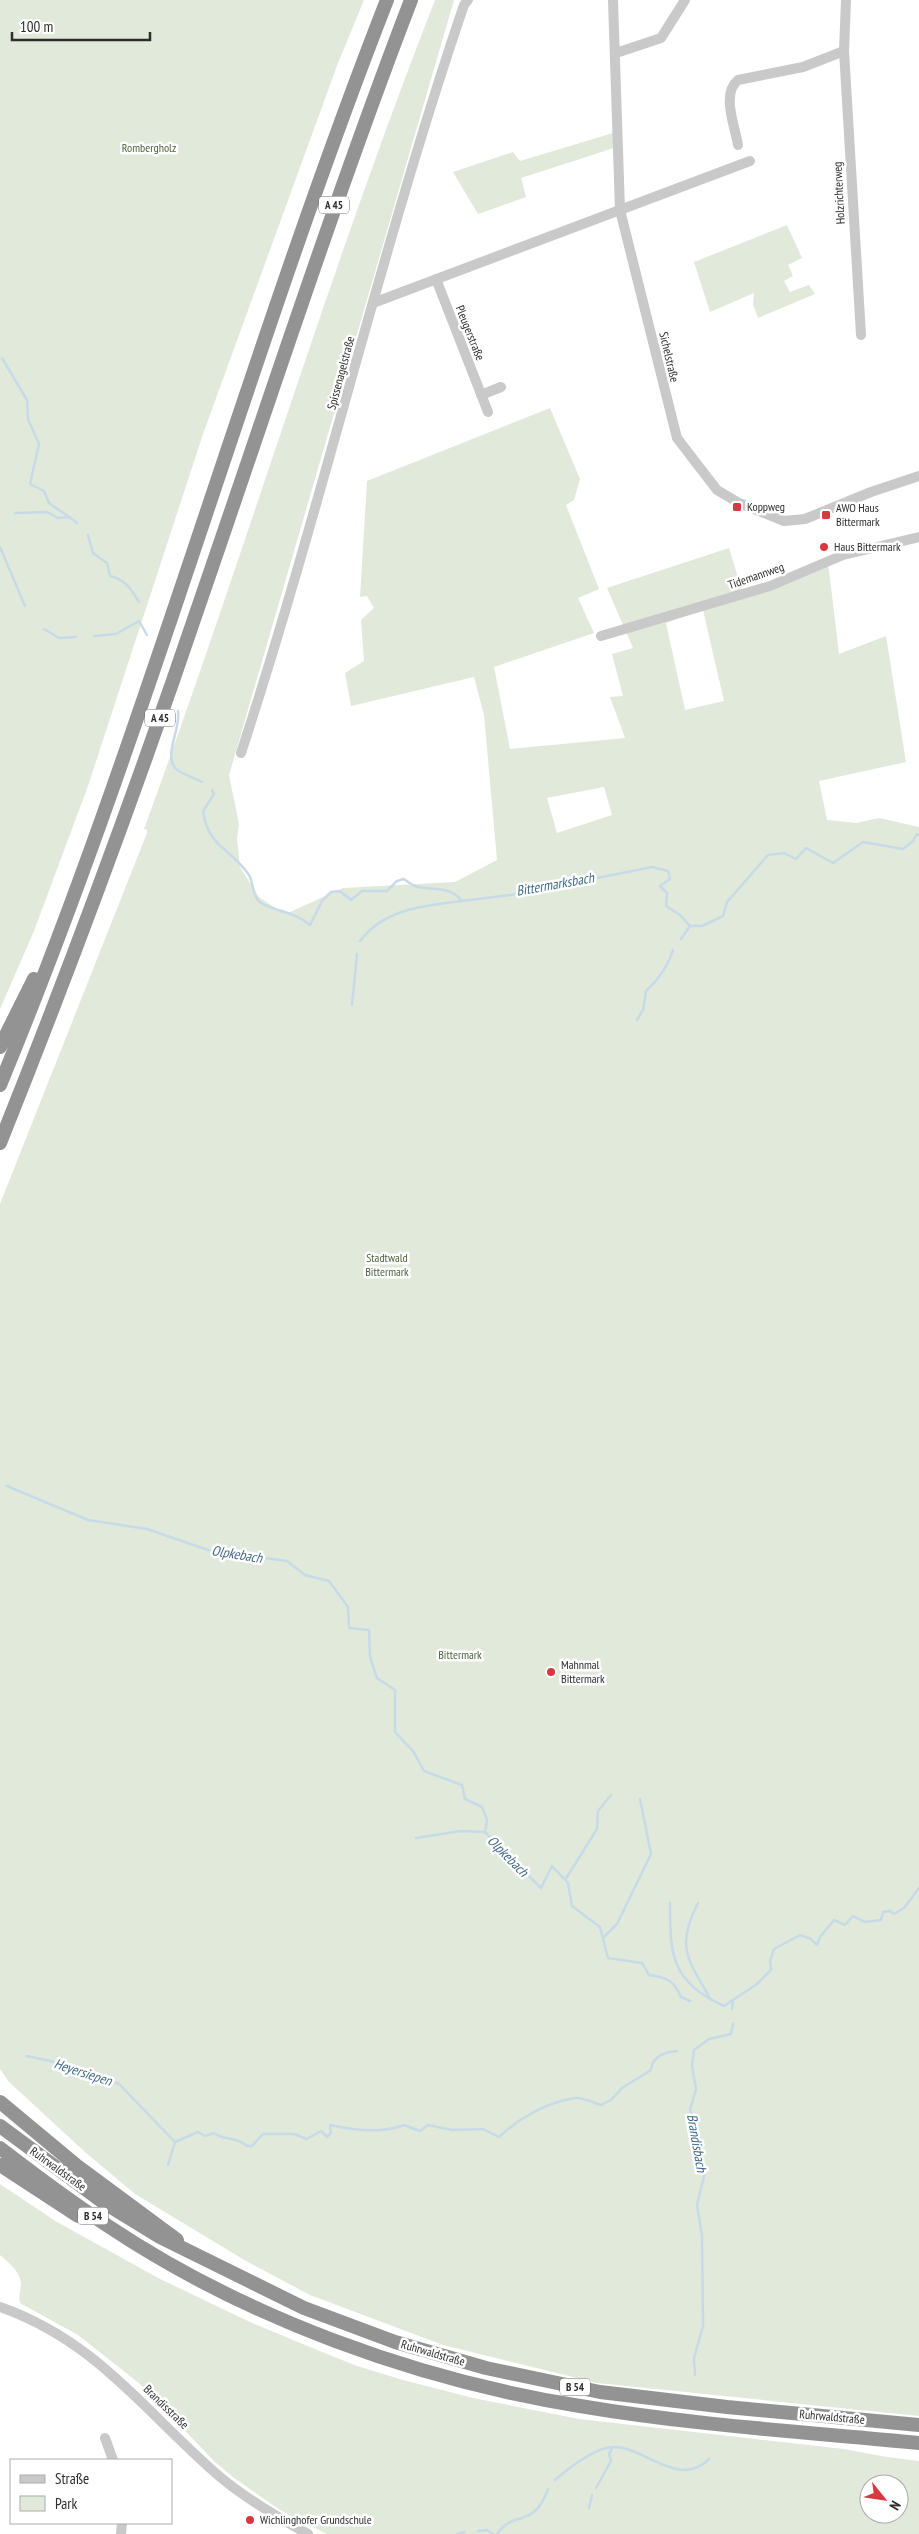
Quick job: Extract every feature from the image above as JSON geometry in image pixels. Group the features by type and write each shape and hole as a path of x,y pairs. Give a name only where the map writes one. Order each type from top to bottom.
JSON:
{"highway":[{"name":"A 45","path":"0,1085 61,929 128,744 304,225 387,0"},
{"name":"A 45","path":"0,1143 123,822 346,173 411,0"},
{"path":"0,1047 61,929"},
{"path":"0,2091 35,2132"},
{"path":"0,2102 35,2132 164,2229 189,2251"},
{"name":"Ruhrwaldstraße","path":"0,2126 103,2202 160,2237 273,2294 367,2332 442,2357 516,2375 600,2392 919,2425"},
{"name":"B 54","path":"0,2148 108,2227 192,2275 322,2336 388,2359 484,2386 579,2406 648,2416 919,2444"},
{"path":"0,2166 148,2260 192,2275"}],"street":[{"name":"Spissenagelstraße","path":"241,753 318,502 438,79 464,5 468,0"},
{"name":"Sichelstraße","path":"613,0 620,210 672,426 677,438 717,490 739,502 784,521 794,522 919,476"},
{"path":"616,53 662,38 685,0"},
{"name":"Holzrichterweg","path":"846,0 844,51 861,335"},
{"path":"738,145 728,94 731,86 738,80 803,67 844,51"},
{"path":"373,303 750,161"},
{"name":"Pleugerstraße","path":"436,279 488,412"},
{"path":"481,395 501,387"},
{"name":"Tidemannweg","path":"601,636 770,586 843,555 919,537"},
{"name":"Brandisstraße","path":"0,2307 37,2323 81,2349 106,2368 224,2480 256,2504 308,2534"},
{"path":"105,2438 113,2459"}],"green space":[{"name":"Rombergholz","path":"0,0 364,0 338,63 203,434 88,786 34,931 0,1009"},
{"name":"Stadtwald Bittermark","path":"435,0 454,0 229,775 239,824 237,839 240,867 259,897 278,910 288,913 343,888 455,882 497,860 484,715 474,677 351,706 345,673 364,661 361,620 374,608 367,596 360,597 367,481 550,408 580,479 574,500 566,505 599,589 578,598 594,633 494,667 510,749 625,738 610,697 623,696 612,654 633,648 607,588 729,548 743,594 828,562 839,654 886,636 906,762 819,781 827,820 856,823 879,818 919,827 919,2416 597,2383 443,2345 310,2295 246,2261 135,2194 85,2152 9,2082 0,2069 0,1204 147,833 147,830 144,829 396,103","holes":["703,610 724,701 685,710 666,623","604,787 612,815 557,833 547,798"]},
{"path":"613,133 614,148 521,178 526,197 478,214 453,172 513,152 520,161"},
{"path":"787,225 802,258 788,265 793,276 784,281 790,292 809,285 815,294 758,318 753,304 754,293 710,312 694,262"},
{"path":"0,2184 57,2222 160,2279 250,2322 305,2345 357,2366 403,2380 473,2398 579,2419 844,2449 919,2461 919,2534 327,2534 280,2510 234,2478 215,2462 140,2384 78,2335 20,2303 21,2283 13,2267 0,2255"}],"waterway":[{"path":"2,358 27,400 28,419 39,444 30,484 44,491 49,503 69,517"},
{"name":"Bittermarksbach","path":"15,513 47,512 58,518 69,517 77,523"},
{"name":"Bittermarksbach","path":"88,535 93,553 107,563 110,576 131,589 139,602"},
{"path":"0,547 25,606"},
{"path":"94,636 116,634 139,621 147,635"},
{"path":"44,629 59,638 76,637"},
{"name":"Bittermarksbach","path":"178,711 171,755 172,762 177,770 202,782"},
{"name":"Bittermarksbach","path":"212,790 214,794 203,811 206,824 215,841 249,875 255,894 261,903 299,917 310,925 322,901 331,892 340,891 351,900 362,891 387,891 397,881 404,879 416,886 447,891 462,901 517,894 652,867 668,871 670,879 660,886 667,893 666,906 680,915 690,926 702,926 723,916 727,902 768,855 784,853 796,859 806,848 833,863 863,842 903,849 913,841 917,834 919,835"},
{"path":"360,941 370,930 393,915 420,907 462,901"},
{"path":"681,939 690,926"},
{"path":"637,1020 643,1010 646,991 662,972 673,950"},
{"path":"352,1005 357,954"},
{"name":"Olpkebach","path":"7,1486 88,1520 147,1529 208,1550 287,1561 305,1575 329,1581 348,1607 349,1628 369,1630 370,1657 377,1678 395,1690 395,1732 413,1751 424,1771 462,1785 465,1799 482,1807 487,1820 485,1832 541,1888 552,1866 568,1883 572,1906 600,1927 608,1958 642,1963 649,1975 661,1977 669,1981 676,1987 681,1997 690,2001"},
{"path":"565,1880 597,1829 598,1811 611,1795"},
{"path":"603,1938 617,1924 651,1854 640,1799"},
{"path":"416,1838 461,1831 484,1832"},
{"name":"Olpkebach","path":"670,1903 671,1938 677,1965 693,1987 706,1997 724,2006 757,1984 771,1970 770,1961 774,1949 800,1935 811,1939 817,1945 820,1937 834,1920 845,1925 853,1916 865,1922 881,1920 883,1912 890,1911 894,1914 904,1908 919,1888"},
{"path":"698,1903 687,1931 687,1953 696,1974 711,2000"},
{"name":"Brandisbach","path":"732,2009 733,2001"},
{"name":"Brandisbach","path":"695,2375 694,2358 703,2326 702,2236 697,2205 705,2172 697,2142 697,2129 690,2110 696,2089 692,2066 694,2050 709,2039 731,2034 733,2024"},
{"name":"Heyersiepen","path":"168,2165 175,2142 198,2132 205,2136 214,2133 239,2141 247,2146 252,2146 263,2134 294,2134 307,2139 321,2131 327,2137 331,2133 330,2125 358,2130 386,2130 404,2125 420,2131 428,2125 452,2130 483,2129 499,2137 524,2117 554,2103 578,2098 601,2105 611,2100 622,2088 651,2070 657,2058 668,2052 677,2051"},
{"name":"Heyersiepen","path":"27,2056 78,2067 119,2084 175,2142"},
{"name":"Brandisbach","path":"555,2480 591,2454 615,2447 627,2449 674,2469 686,2470 698,2467 709,2459"},
{"path":"596,2488 611,2461 609,2454 612,2449"},
{"path":"497,2534 510,2522 530,2515 536,2510 548,2489"},
{"path":"589,2508 592,2495"},
{"path":"478,2531 487,2530 493,2534"},
{"path":"457,2534 464,2532"}],"place":[{"name":"Koppweg","path":"737,507"},
{"name":"AWO Haus Bittermark","path":"826,515"},
{"name":"Haus Bittermark","path":"824,547"},
{"name":"Mahnmal Bittermark","path":"551,1672"},
{"name":"Wichlinghofer Grundschule","path":"250,2520"}],"park label":[{"name":"Bittermark","path":"460,1655"}]}
